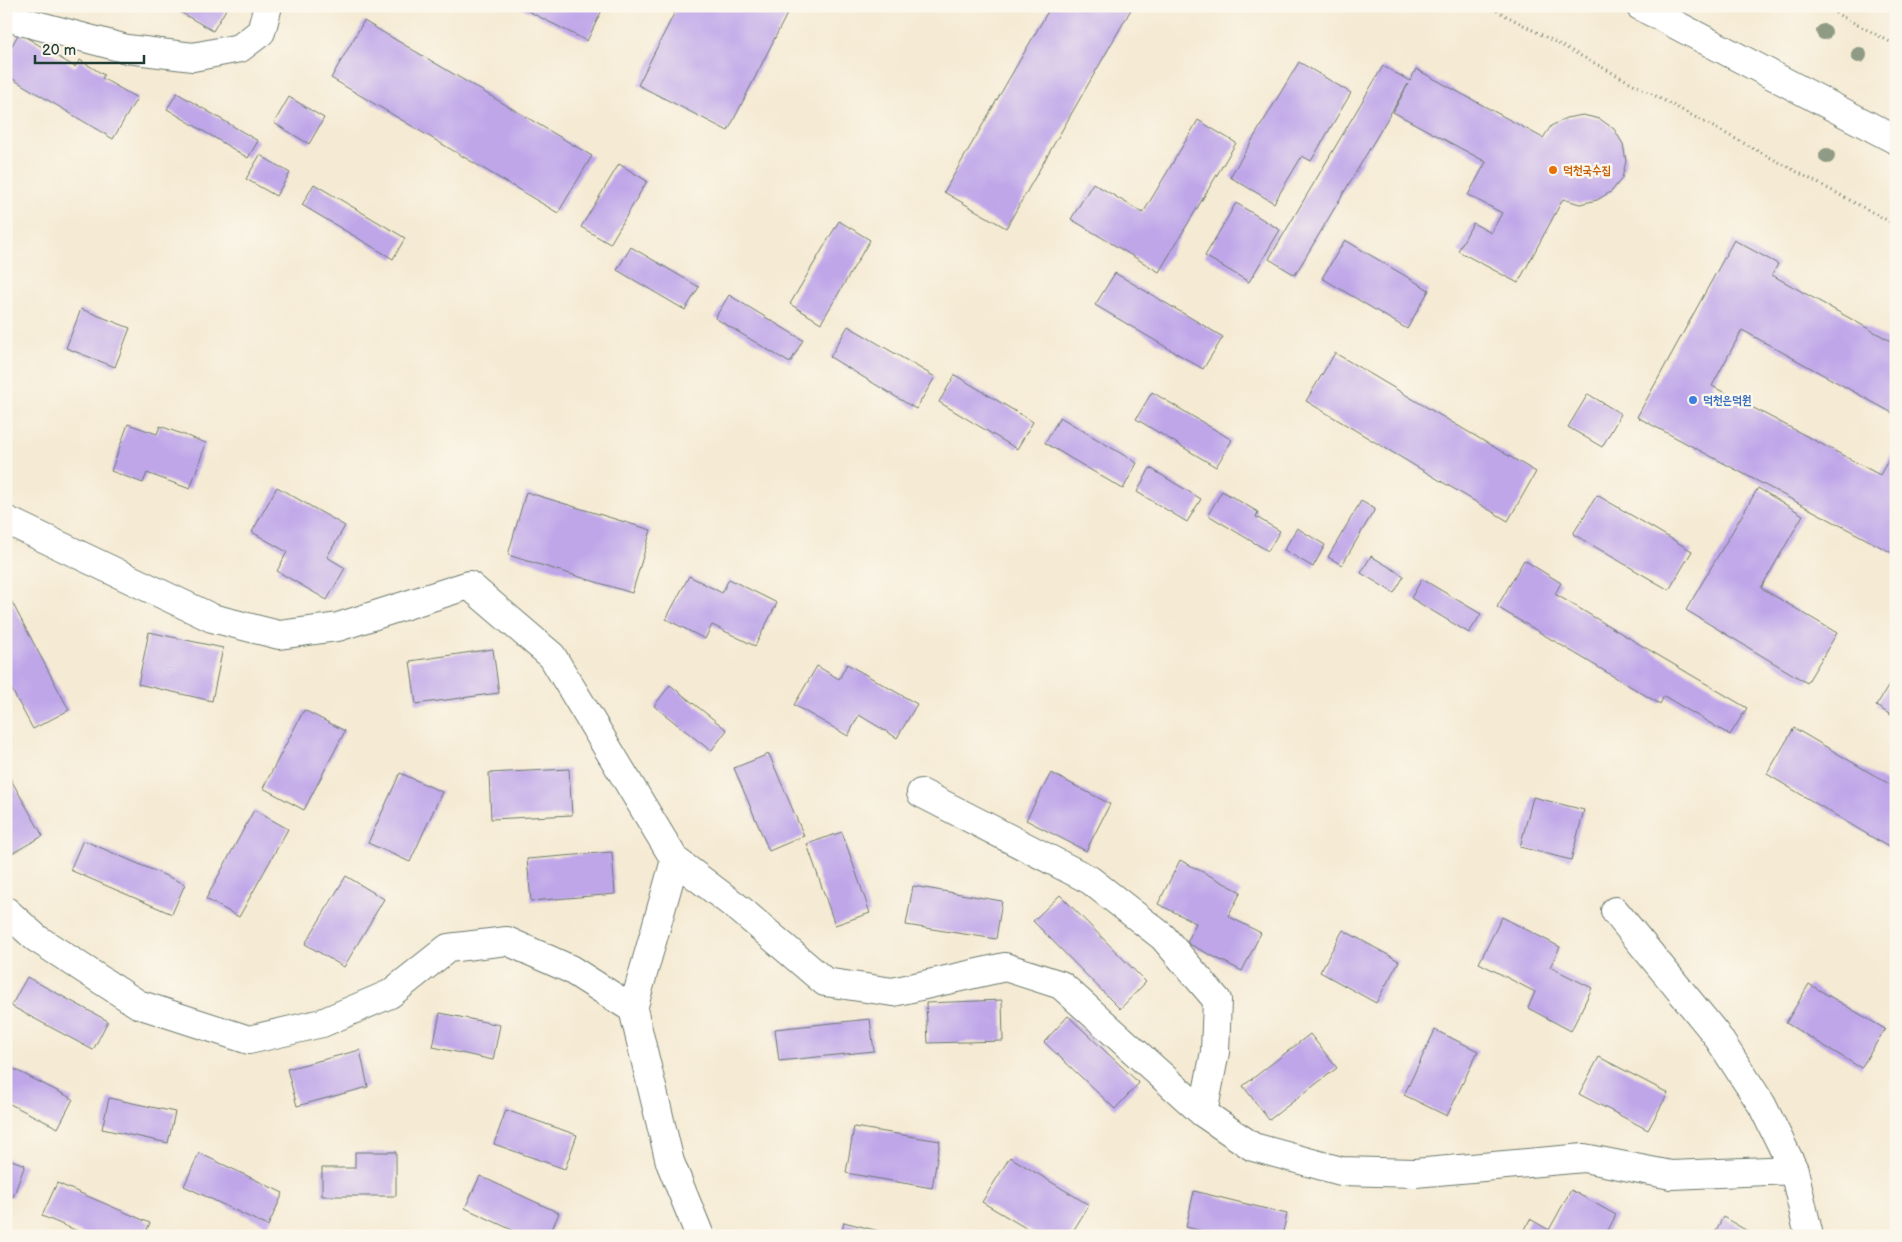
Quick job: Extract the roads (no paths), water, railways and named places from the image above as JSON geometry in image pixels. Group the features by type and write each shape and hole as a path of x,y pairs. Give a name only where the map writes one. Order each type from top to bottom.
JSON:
{"street":[{"path":"6,17 127,49 193,57 240,48 262,32 268,6"},
{"path":"1640,6 1896,140"},
{"path":"6,520 212,618 279,635 338,627 469,585 552,656 675,860 742,911 826,982 893,992 1006,967 1061,985 1203,1113 1253,1147 1341,1171 1415,1173 1584,1158 1671,1174 1794,1170"},
{"path":"921,793 1090,880 1163,937 1217,1000 1215,1052 1203,1113"},
{"path":"675,860 633,1008 670,1162 700,1236"},
{"path":"6,910 36,938 138,1004 248,1040 322,1022 390,994 448,948 507,941 570,969 633,1008"},
{"path":"1615,911 1715,1033 1762,1105 1794,1170 1809,1236"}],"place":[{"name":"덕천국수집","path":"1553,170"},
{"name":"덕천은덕원","path":"1693,400"}]}
